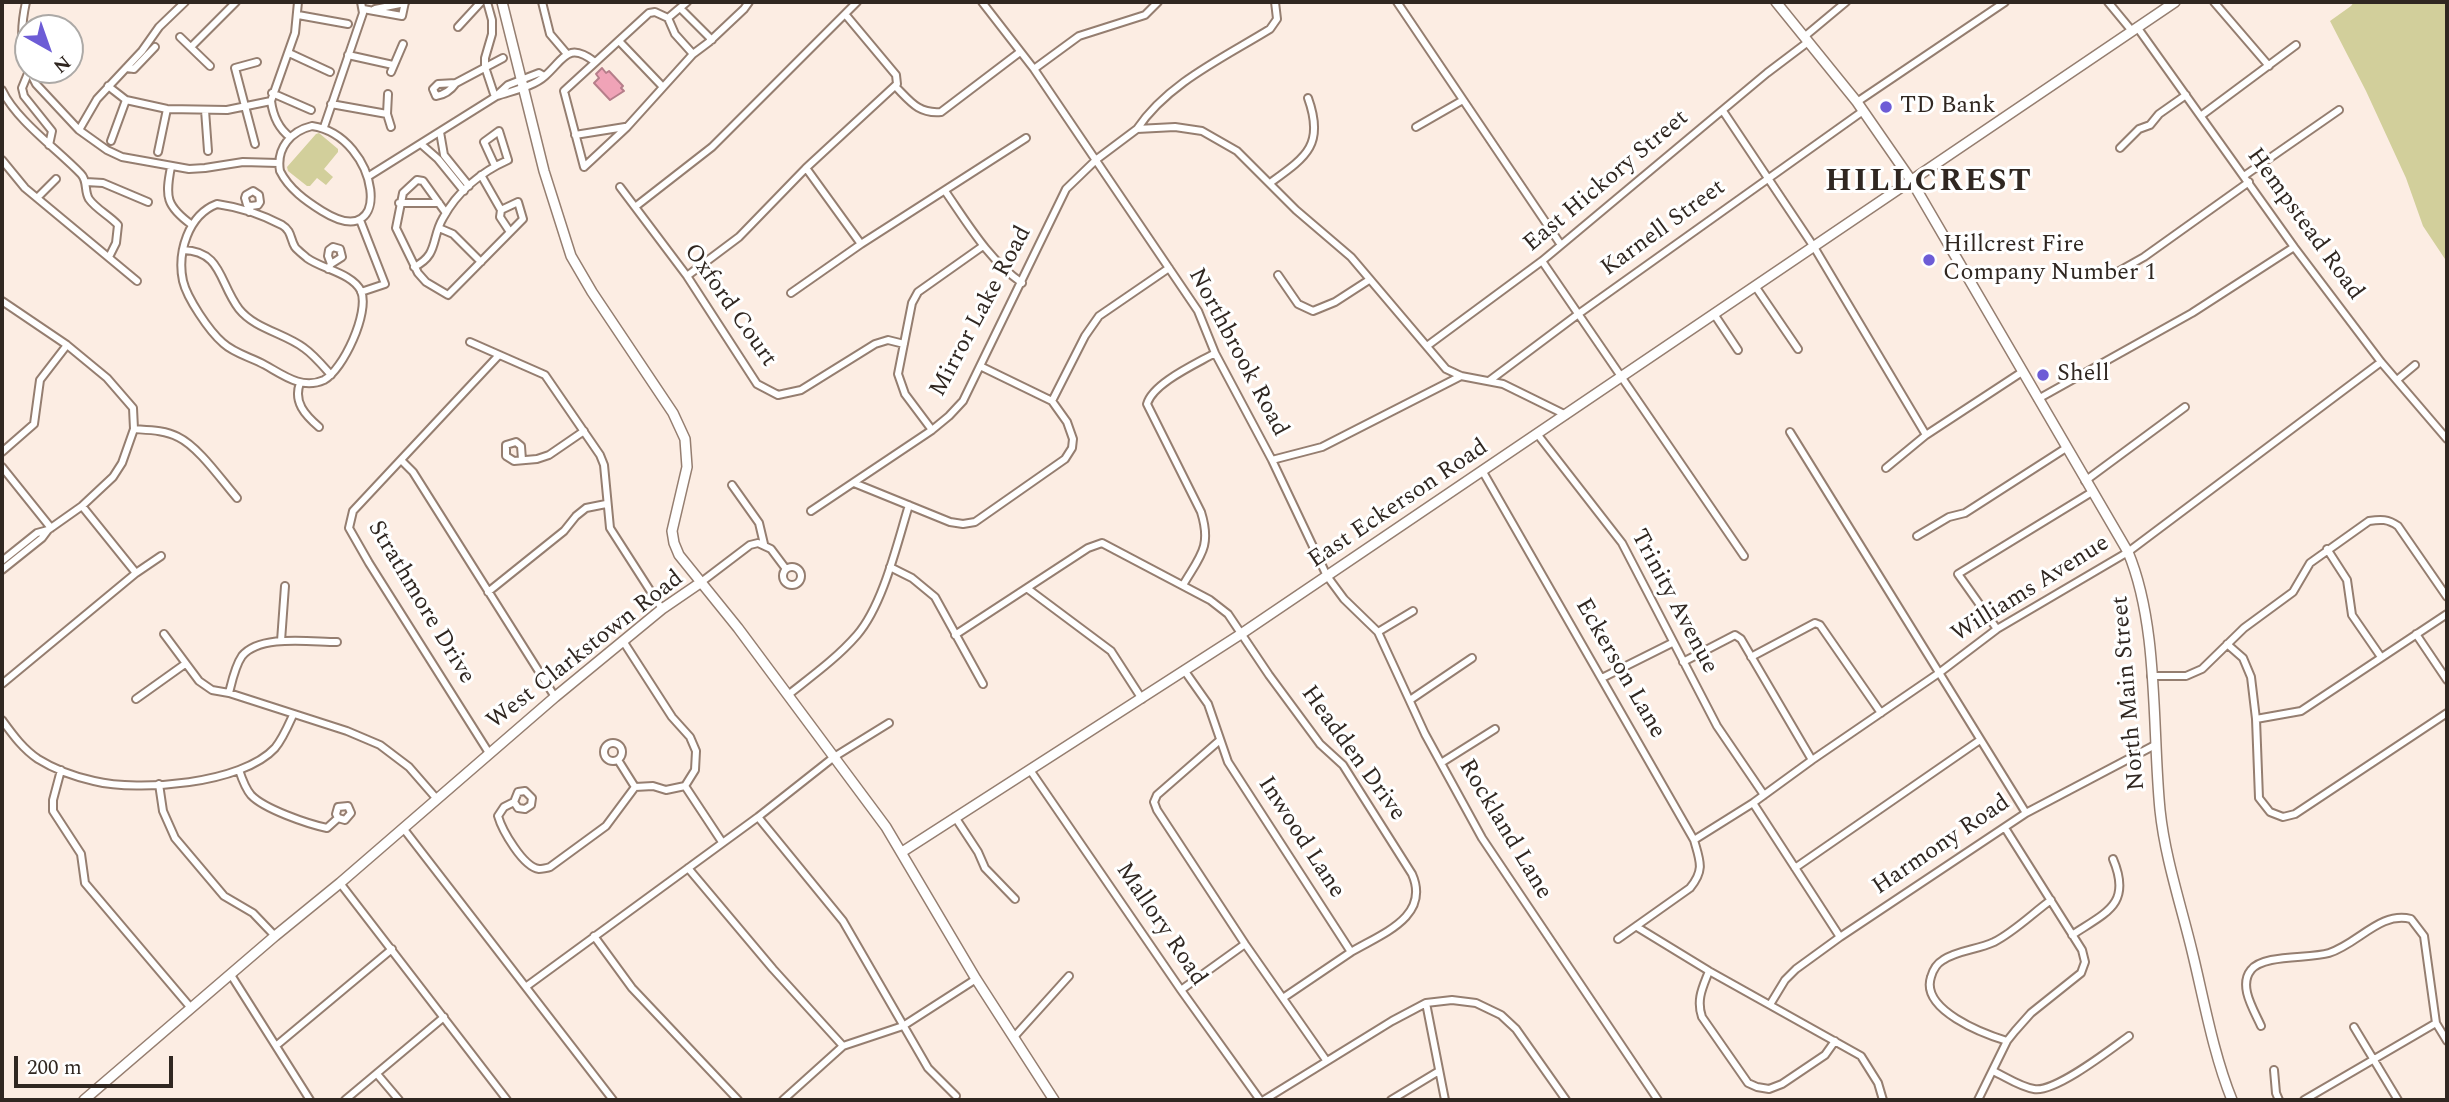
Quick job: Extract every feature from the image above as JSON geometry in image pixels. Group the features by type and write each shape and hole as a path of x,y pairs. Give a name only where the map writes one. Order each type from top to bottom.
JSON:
{"street":[{"path":"79,130 97,99 142,51 159,27 185,2"},
{"path":"223,2 230,9"},
{"path":"191,47 236,2"},
{"path":"290,137 278,125 272,113 271,101 289,53 298,15 298,2"},
{"path":"405,2 402,16 365,7 405,2"},
{"path":"458,27 481,2"},
{"path":"487,2 492,20 492,34 485,67 495,97"},
{"path":"502,2 554,205 571,256 673,413 685,439 687,467 672,531 679,555 700,583 750,545 758,543 771,549 786,569"},
{"path":"542,2 550,34 567,54"},
{"path":"668,18 688,2"},
{"path":"635,207 712,147 858,2"},
{"name":"Northbrook Road","path":"982,2 1034,69 1097,159 1198,311 1215,353 1272,460 1327,576"},
{"path":"1034,69 1079,36 1145,15 1158,2"},
{"name":"Mirror Lake Road","path":"811,511 932,430 963,401 1066,189 1097,159 1137,130 1150,110 1179,85 1270,29 1277,19 1275,2"},
{"path":"1397,2 1561,245"},
{"name":"North Main Street","path":"1776,2 1857,102 1911,180 2128,552 2144,603 2164,838 2225,1083 2232,1100"},
{"name":"East Hickory Street","path":"1427,346 1542,261 1723,111 1846,2"},
{"path":"1857,102 2005,2"},
{"name":"Hempstead Road","path":"2108,2 2135,29 2186,94 2294,247 2381,362 2447,439"},
{"name":"East Eckerson Road","path":"902,852 1241,634 2175,2"},
{"path":"2214,2 2269,66"},
{"path":"693,54 678,39 668,18 655,12 649,13 564,91 584,167 627,127 693,54 712,40 745,4"},
{"path":"324,127 365,7"},
{"path":"681,9 712,40"},
{"path":"687,276 739,237 806,168 897,83 896,75 845,14"},
{"path":"298,15 348,24"},
{"path":"180,37 210,66"},
{"path":"619,41 663,87"},
{"path":"348,55 392,69 403,44"},
{"path":"2202,115 2296,45"},
{"path":"126,68 134,69 155,47"},
{"path":"369,176 495,97 521,83 544,76 567,54 580,52 595,62"},
{"path":"895,86 918,108 929,113 941,112 1020,52"},
{"path":"289,53 330,72"},
{"path":"456,83 503,58"},
{"path":"255,144 234,68 257,62"},
{"path":"24,84 24,96 52,131 49,145"},
{"path":"36,84 79,130 122,158 171,167 205,168 257,161 278,163"},
{"path":"108,86 126,100 167,110 245,107 271,101"},
{"path":"2,90 13,107 82,175 89,199 118,225 116,243 109,257"},
{"path":"272,93 311,110"},
{"path":"388,94 387,114 391,127"},
{"path":"2120,148 2139,129 2150,125 2159,114 2186,94"},
{"path":"1270,183 1305,155 1312,140 1316,125 1308,98"},
{"path":"111,141 126,100"},
{"path":"1416,127 1463,100"},
{"path":"331,104 387,114"},
{"path":"158,152 167,110"},
{"path":"205,110 208,151"},
{"path":"2245,176 2339,110"},
{"path":"1723,111 1814,247 1926,435"},
{"name":"Karnell Street","path":"1489,381 1863,111"},
{"path":"312,125 324,127 343,140 369,176 368,213 360,220 351,222 340,219 310,203 284,178 278,163 281,151 290,137 312,125"},
{"path":"575,135 627,127"},
{"path":"1137,130 1175,127 1202,131 1237,151 1296,210 1349,255 1446,369 1461,376 1489,381 1518,391 1566,415"},
{"path":"414,267 425,262 432,253 446,213 466,189 481,175 508,160 499,131 484,142 495,166"},
{"path":"440,132 444,155 466,189"},
{"path":"791,293 861,244 1026,138"},
{"path":"421,144 466,189"},
{"path":"2,160 25,188 137,281"},
{"path":"171,167 167,198 172,208 192,225"},
{"path":"806,168 861,244"},
{"path":"481,175 501,209 500,217 510,232"},
{"path":"37,198 56,179"},
{"path":"446,213 423,181 417,180 403,193 396,228 414,267 426,282 447,295 523,219 517,202 501,209"},
{"path":"86,182 103,183 148,202"},
{"path":"2112,275 2144,257 2249,182"},
{"name":"Oxford Court","path":"620,187 687,276 757,384 778,395 801,390 875,344 888,340 904,344"},
{"path":"945,191 983,246 1002,268 1022,283"},
{"path":"399,203 439,203"},
{"path":"217,204 250,209 285,227 296,248 309,259 330,267 356,285 362,298 356,331 340,366 331,375 313,384 300,383 259,361 237,354 222,343 210,330 183,283 183,250 192,225 204,212 217,204"},
{"path":"360,220 385,284 361,292"},
{"path":"439,228 453,234 481,262"},
{"path":"932,430 905,394 898,374 912,303 918,292 983,246"},
{"path":"2038,399 2192,313 2294,247"},
{"path":"183,250 207,255 214,261 225,286 249,320 305,348 331,375"},
{"path":"1542,261 1744,556"},
{"path":"1052,401 1085,336 1099,316 1169,268"},
{"path":"1278,275 1298,304 1313,311 1335,302 1369,280"},
{"path":"1755,286 1798,349"},
{"path":"2,301 67,345 107,378 133,408 134,429 122,463 113,477 82,506 49,529 37,533 2,561"},
{"path":"1714,314 1738,350"},
{"path":"470,342 545,375 600,455 604,465 610,528 662,609"},
{"path":"2,452 34,424 40,380 67,345"},
{"path":"1183,585 1205,546 1207,530 1147,404 1149,395 1159,386 1215,353"},
{"name":"Strathmore Drive","path":"489,753 349,528 353,511 499,355"},
{"name":"Williams Avenue","path":"1694,840 1753,803 1939,673 1997,629 2128,552 2381,362"},
{"path":"2397,380 2415,365"},
{"path":"854,483 950,522 963,524 975,522 1065,459 1072,448 1073,439 1067,422 1052,401 980,366"},
{"path":"1886,468 1926,435 2022,372"},
{"path":"1272,460 1322,447 1461,376"},
{"path":"300,383 297,391 298,402 303,412 319,427"},
{"path":"2085,481 2185,407"},
{"path":"134,429 159,431 178,437 194,450 237,498"},
{"path":"522,460 549,455 584,431"},
{"path":"1790,432 2026,813"},
{"name":"Trinity Avenue","path":"1538,435 1622,543 1717,726 1763,795"},
{"path":"1917,536 1950,517 1965,513 2066,448"},
{"path":"401,460 412,472 555,697"},
{"path":"2,467 49,529"},
{"name":"Eckerson Lane","path":"1483,472 1694,840 1701,865 1698,879 1690,888 1637,927"},
{"path":"732,485 759,523 764,544"},
{"path":"1997,629 1958,574 2092,492"},
{"path":"488,592 564,531 586,508 606,504"},
{"path":"788,695 834,659 859,633 890,566 909,505"},
{"path":"82,506 136,573"},
{"path":"2151,676 2186,676 2202,669 2244,628 2293,592 2310,563 2369,521 2380,519 2398,526 2447,597"},
{"path":"2,570 42,538 49,529"},
{"name":"Headden Drive","path":"1028,589 1088,548 1102,543 1221,607 1320,744 1343,765 1418,887 1411,914 1351,952"},
{"path":"2328,550 2347,580 2352,615 2381,657"},
{"path":"2,684 136,573 161,556"},
{"path":"890,566 912,578 935,597 983,684"},
{"name":"Rockland Lane","path":"1327,576 1344,599 1378,632 1441,763 1482,838 1658,1100"},
{"name":"West Clarkstown Road","path":"84,1100 555,697 662,609 700,583 738,628 902,852 976,978 1054,1100"},
{"path":"281,641 285,586"},
{"path":"955,635 1028,589 1111,651 1142,699"},
{"path":"1378,632 1413,611"},
{"path":"2256,719 2301,711 2447,614"},
{"path":"1751,657 1815,623 1820,625 1881,713"},
{"path":"164,634 199,681 212,690 229,692 380,745 410,767 436,798"},
{"path":"2416,634 2447,680"},
{"path":"1683,662 1735,635 1741,639 1812,760"},
{"path":"229,692 243,655 258,644 281,641 337,642"},
{"path":"623,641 672,717 690,737 696,751 695,770 685,786 666,790 653,786 635,786"},
{"path":"1602,678 1672,643"},
{"path":"2227,644 2243,658 2251,677 2256,719 2259,799 2270,812 2283,817 2295,814 2447,713"},
{"path":"1410,700 1472,658"},
{"path":"136,699 186,664"},
{"name":"Inwood Lane","path":"1184,670 1208,704 1228,762 1351,952"},
{"path":"2,720 22,747 39,760 94,781 130,785 203,780 239,770 261,759 274,748 285,734 293,715"},
{"path":"527,986 758,817 834,757 889,723"},
{"path":"1441,763 1495,729"},
{"path":"1220,740 1157,795 1154,802 1245,944 1326,1060"},
{"path":"1795,868 1980,740"},
{"name":"Harmony Road","path":"1771,1003 1785,980 1796,969 1840,937 2026,813 2155,745"},
{"path":"618,760 635,786"},
{"name":"Mallory Road","path":"1030,769 1181,990 1262,1100"},
{"path":"61,770 53,800 53,811 81,854 85,883 191,1008"},
{"path":"239,770 244,784 260,803 315,826 327,828 338,818"},
{"path":"159,784 163,811 175,838 223,896 253,913 275,936"},
{"path":"514,802 504,807 498,816 502,828 531,866 540,869 550,867 606,826 635,786"},
{"path":"685,786 722,842"},
{"path":"1753,803 1840,937"},
{"path":"758,817 843,921 928,1068 956,1096"},
{"path":"956,817 985,868 1015,899"},
{"path":"403,828 613,1100"},
{"path":"1978,1100 2007,1041 2031,1013 2081,973 2085,962 2082,950 2005,828"},
{"path":"2072,935 2111,908 2120,894 2120,877 2113,859"},
{"path":"688,868 773,969 843,1046"},
{"path":"340,883 507,1100"},
{"path":"2007,1041 1975,1029 1944,1010 1933,998 1929,983 1940,961 1993,942 2051,900"},
{"path":"2261,1026 2246,991 2246,978 2251,968 2268,960 2309,958 2330,953 2346,946 2389,918 2399,915 2412,919 2424,936 2436,1023 2447,1041"},
{"path":"1618,939 1637,927 1709,971 1771,1003 1861,1056 1871,1069 1884,1100"},
{"path":"594,936 632,988 738,1100"},
{"path":"1181,990 1245,944"},
{"path":"277,1045 392,949"},
{"path":"1283,998 1351,952"},
{"path":"1709,971 1698,998 1698,1007 1702,1017 1748,1083 1769,1089 1782,1084 1825,1055 1835,1041"},
{"path":"231,975 310,1100"},
{"path":"1014,1037 1069,976"},
{"path":"783,1100 843,1046 903,1026 976,978"},
{"path":"1262,1100 1426,1003 1452,1000 1476,1003 1501,1015 1516,1028 1566,1100"},
{"path":"1426,1003 1445,1100"},
{"path":"345,1100 444,1017"},
{"path":"2304,1100 2436,1023"},
{"path":"2354,1027 2398,1100"},
{"path":"1993,1071 2035,1090 2048,1087 2098,1059 2129,1036"},
{"path":"2274,1070 2276,1093 2280,1100"},
{"path":"1391,1100 1438,1071"},
{"path":"377,1074 399,1100"}],"shaded area":[{"path":"2354,2 2447,2 2447,262 2423,226 2406,178 2330,21"},
{"path":"602,68 606,73 609,71 623,86 621,88 624,91 610,100 594,83 599,78 596,74"},
{"path":"319,133 338,149 324,169 333,177 326,185 317,178 307,186 288,171 287,167"}],"place":[{"name":"TD Bank","path":"1886,107"},
{"name":"Hillcrest Fire Company Number 1","path":"1929,260"},
{"name":"Shell","path":"2043,375"}],"district":[{"name":"HILLCREST","path":"1929,184"}]}
